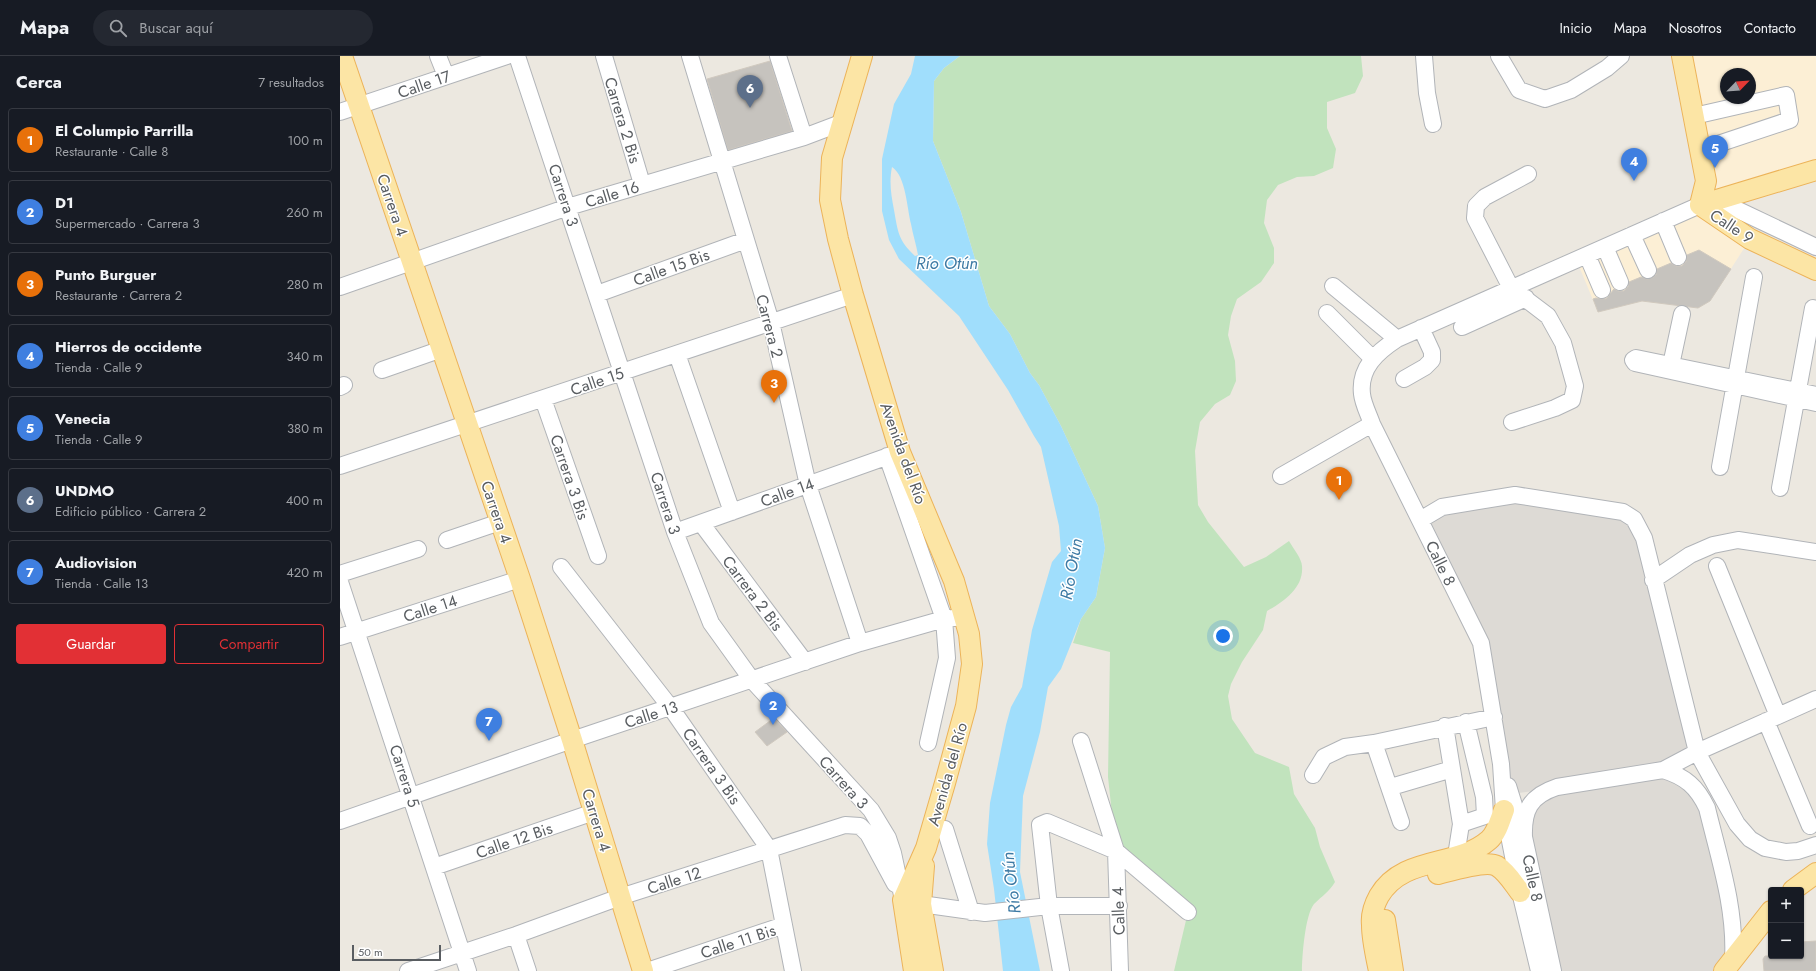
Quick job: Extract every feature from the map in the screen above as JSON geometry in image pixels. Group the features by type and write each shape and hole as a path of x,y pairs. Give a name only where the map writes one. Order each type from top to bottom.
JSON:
{"main road":[{"name":"Carrera 4","path":"342,56 520,579 572,740 643,971"},
{"name":"Avenida del Río","path":"862,56 841,123 832,158 830,200 838,239 894,454 954,580 968,634 972,664 969,692 912,902"},
{"name":"Calle 9","path":"1682,56 1706,181 1700,205 1750,239 1816,270"},
{"path":"1700,205 1816,170"},
{"path":"1379,971 1371,925 1376,903 1382,892 1389,883 1407,871 1430,862 1456,856 1476,848 1490,840 1496,831 1504,810"},
{"path":"1394,971 1385,926 1386,914 1394,895 1403,888 1423,878 1484,864 1495,865 1505,872 1520,892"},
{"path":"1799,887 1815,879"},
{"path":"912,902 914,971"},
{"path":"912,902 932,971"},
{"path":"1728,965 1768,914"}],"street":[{"path":"438,56 446,76"},
{"name":"Calle 17","path":"340,112 507,56"},
{"name":"Carrera 3","path":"517,56 675,532 711,623 752,680 871,810 888,838 912,902"},
{"name":"Carrera 2 Bis","path":"604,56 642,184"},
{"name":"Carrera 2","path":"690,56 771,322 808,485 860,643"},
{"path":"778,56 804,136"},
{"path":"1424,56 1427,93 1433,124"},
{"path":"1499,56 1519,90 1544,99 1571,90 1607,68 1621,56"},
{"path":"1694,116 1786,95 1790,120 1700,150"},
{"name":"Calle 16","path":"340,287 568,207 804,136 841,123"},
{"path":"1512,422 1555,408 1572,400 1575,386 1563,343 1548,316 1511,288 1475,218 1476,206 1485,196 1528,174"},
{"path":"1326,313 1369,363 1383,348 1397,339 1420,328 1700,205 1740,211 1816,247"},
{"path":"1663,222 1678,257"},
{"path":"1632,235 1648,270"},
{"name":"Calle 15 Bis","path":"597,294 746,240"},
{"path":"1605,247 1620,282"},
{"path":"1587,255 1602,290"},
{"path":"1720,467 1754,277"},
{"path":"1333,286 1397,339"},
{"name":"Calle 15","path":"340,466 853,295"},
{"path":"1462,327 1526,298"},
{"path":"1780,488 1813,308"},
{"path":"1671,365 1682,314"},
{"path":"1404,379 1425,367 1432,360 1432,352 1420,328"},
{"path":"382,370 442,349"},
{"path":"677,354 732,512"},
{"path":"1735,382 1671,365 1636,358 1633,360 1635,362 1797,395 1816,402"},
{"name":"Calle 8","path":"1369,363 1362,380 1362,395 1372,424 1481,643 1502,764 1524,837 1553,971"},
{"path":"1797,395 1816,396"},
{"name":"Carrera 3 Bis","path":"543,399 598,556"},
{"path":"1281,476 1372,424"},
{"path":"894,454 944,619 947,658 928,743"},
{"name":"Calle 14","path":"675,532 894,454"},
{"path":"1420,520 1442,507 1515,495 1623,512 1634,519 1644,538 1653,580 1697,752 1737,824 1750,840 1765,848 1786,852 1798,851 1816,845"},
{"path":"447,540 500,522"},
{"name":"Carrera 2 Bis","path":"701,523 805,662"},
{"path":"1653,580 1690,555 1713,545 1732,541 1738,540 1816,552"},
{"path":"340,574 418,549"},
{"name":"Carrera 3 Bis","path":"561,566 671,708 769,849 793,971"},
{"path":"1717,566 1810,826"},
{"name":"Calle 14","path":"340,637 520,579"},
{"name":"Carrera 5","path":"340,582 468,971"},
{"name":"Calle 13","path":"340,820 860,643 944,619 964,617"},
{"path":"1524,837 1524,822 1527,810 1535,799 1545,791 1557,787 1663,770 1697,752 1816,699"},
{"path":"1313,775 1324,757 1345,747 1374,743 1445,726 1494,717"},
{"path":"1461,824 1485,816 1484,797 1466,722"},
{"path":"1445,726 1461,824 1456,856"},
{"name":"Calle 4","path":"1081,741 1116,851 1120,971"},
{"path":"1374,743 1391,787 1401,822"},
{"name":"Calle 8","path":"1502,764 1504,810 1520,892 1539,971"},
{"path":"1391,787 1452,769"},
{"path":"1663,770 1680,775 1690,783 1701,796 1707,808 1732,909 1734,928 1728,965"},
{"name":"Calle 12 Bis","path":"434,867 594,812"},
{"path":"1061,971 1042,907 1040,825 1048,822 1116,851 1188,912"},
{"name":"Calle 12","path":"408,971 462,954 620,897 845,825 860,826 868,834 912,902"},
{"path":"945,829 978,913"},
{"path":"912,902 978,913 1042,907 1119,906"},
{"name":"Calle 11 Bis","path":"647,971 784,925"},
{"path":"516,935 528,971"}],"shaded area":[{"path":"1682,56 1816,56 1816,170 1700,205 1750,239 1718,289 1698,308 1642,301 1598,312 1576,259 1700,204"},
{"path":"1515,495 1634,519 1697,752 1664,770 1701,796 1732,909 1724,971 1553,971 1524,837 1534,791 1511,794 1481,643 1420,520"}],"green space":[{"path":"960,56 1361,56 1363,76 1355,93 1327,102 1327,128 1336,149 1333,168 1314,176 1297,177 1278,185 1267,200 1264,223 1274,248 1274,263 1261,282 1237,299 1231,316 1228,335 1235,361 1236,381 1230,395 1215,404 1200,422 1195,451 1198,505 1208,522 1244,567 1266,557 1289,541 1302,563 1302,574 1296,588 1286,599 1267,611 1263,630 1242,662 1231,684 1228,696 1232,719 1255,753 1289,767 1294,794 1315,828 1320,847 1335,882 1314,904 1308,917 1302,971 1174,971 1188,912 1116,851 1108,777 1110,652 1073,643 1081,619 1096,597 1105,548 1098,506 1061,426 1039,385 1030,373 1010,334 989,306 961,212 933,141 934,81 944,68"}],"water":[{"name":"Río Otún","path":"915,56 960,56 944,68 934,81 933,141 961,212 989,306 1010,334 1030,373 1039,385 1061,426 1098,506 1105,548 1096,597 1081,619 1061,669 1048,687 1040,732 1023,796 1020,872 1040,971 1003,971 994,889 987,844 990,803 1006,725 1011,707 1022,687 1032,630 1052,562 1061,551 1059,526 1041,447 1008,390 959,316 899,259 889,240 882,211 882,159 894,104 911,74","holes":["892,167 897,171 905,193 918,255 915,256 902,240 897,224 891,188"]}],"building":[{"path":"770,61 792,131 728,150 707,79"},
{"path":"1699,250 1731,269 1710,301 1698,308 1642,301 1598,312 1593,299 1606,299 1614,289 1624,291 1628,287 1629,282 1641,277 1647,279 1652,278 1656,275 1657,269 1671,263 1676,266 1682,266 1686,262 1687,255"},
{"path":"774,718 787,732 767,746 755,732"},
{"path":"1816,941 1816,971 1764,971 1763,959 1765,956 1768,956 1768,959 1804,959 1804,942"}],"place":[{"name":"UNDMO","path":"750,108"},
{"name":"Venecia","path":"1715,168"},
{"name":"Hierros de occidente","path":"1634,181"},
{"name":"Punto Burguer","path":"774,403"},
{"name":"El Columpio Parrilla","path":"1339,500"},
{"name":"D1","path":"773,725"},
{"name":"Audiovision","path":"489,741"}]}
